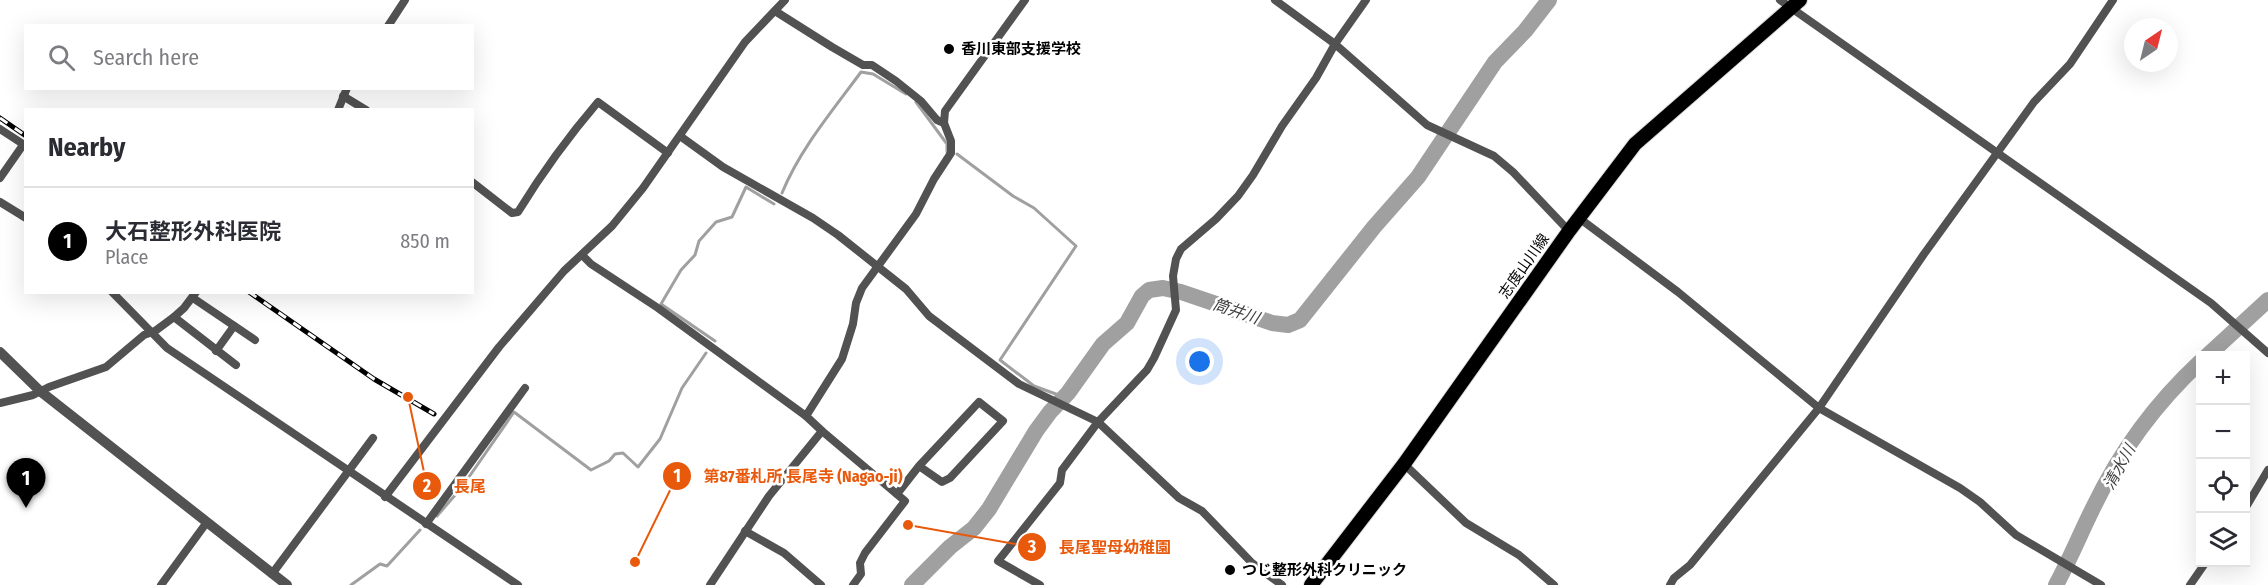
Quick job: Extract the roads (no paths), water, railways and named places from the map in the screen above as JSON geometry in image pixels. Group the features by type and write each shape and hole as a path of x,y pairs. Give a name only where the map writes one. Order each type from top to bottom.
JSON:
{"main road":[{"name":"志度山川線","path":"1311,585 1404,464 1569,231 1635,144 1796,4"}],"street":[{"path":"389,24 405,0"},
{"path":"386,497 500,347 547,290 612,226 668,153 745,42 785,0"},
{"path":"806,416 842,359 854,324 856,303 862,288 916,214 934,179 951,153 951,141 944,123 945,111 1025,0"},
{"path":"1275,0 1335,44 1427,125 1494,156 1513,172 1569,231"},
{"path":"1040,585 998,561 1060,483 1062,470 1098,422 1151,364 1176,310 1173,276 1176,259 1181,249 1216,219 1243,189 1282,126 1316,78 1335,44 1366,0"},
{"path":"1780,0 1796,4 1998,152 2211,303 2268,353"},
{"path":"1670,585 1674,578 1690,565 1819,408 1924,254 2034,102 2070,64 2113,0"},
{"path":"775,11 832,47 863,64 873,65 921,101 937,120 944,123"},
{"path":"339,108 345,92 364,108"},
{"path":"474,184 512,213 518,213 551,160 598,102 668,153"},
{"path":"0,129 24,146 0,178"},
{"path":"680,136 731,171 813,218 906,289 929,316 1019,384 1098,422 1179,498 1202,511 1252,563 1282,585"},
{"path":"0,202 24,217"},
{"path":"1579,218 1678,291 1819,408 1960,488 1980,502 2016,535 2101,585"},
{"path":"582,255 591,264 658,308 806,416 904,501 865,553 860,563 861,574 853,585"},
{"path":"114,294 167,348 518,585"},
{"path":"0,403 33,395 106,367 138,340 174,317 195,295 255,340"},
{"path":"174,317 236,365"},
{"path":"216,351 234,326"},
{"path":"0,352 40,391 287,585"},
{"path":"426,524 525,388"},
{"path":"897,494 919,466 979,402 1003,421 950,478 942,483 919,466"},
{"path":"710,585 769,496 822,431"},
{"path":"272,574 374,438"},
{"path":"1404,464 1466,523 1519,555 1554,585"},
{"path":"2250,500 2268,470"},
{"path":"161,585 207,522"},
{"path":"745,531 784,553 821,585"},
{"path":"2190,585 2203,567"}],"waterway":[{"name":"筒井川","path":"912,585 950,547 974,528 989,509 1036,431 1068,393 1103,344 1127,323 1142,296 1149,290 1163,288 1181,292 1272,323 1288,325 1300,320 1374,227 1418,177 1495,62 1525,31 1549,0"},
{"path":"782,193 808,145 861,72 873,74 906,94"},
{"path":"916,102 947,144 947,152"},
{"path":"957,154 1013,196 1034,208 1076,246 1000,360 1034,386 1064,397"},
{"path":"715,341 661,304 681,270 695,255 699,241 716,222 732,217 746,187 774,204"},
{"name":"清水川","path":"2212,351 2268,300"},
{"path":"437,516 462,487 514,412 591,470 609,461 615,454 623,453 638,467 660,439 682,388 706,353"},
{"name":"清水川","path":"2056,585 2115,466 2154,411 2196,366"},
{"path":"351,585 380,564 387,566 420,530"}],"railway":[{"path":"0,118 24,135"},
{"path":"252,294 374,379 434,414"}],"place":[{"name":"香川東部支援学校","path":"949,49"},
{"name":"長尾","path":"408,397"},
{"name":"大石整形外科医院","path":"26,508"},
{"name":"長尾聖母幼稚園","path":"908,525"},
{"name":"第87番札所 長尾寺 (Nagao-ji)","path":"635,562"},
{"name":"つじ整形外科クリニック","path":"1230,570"}]}
